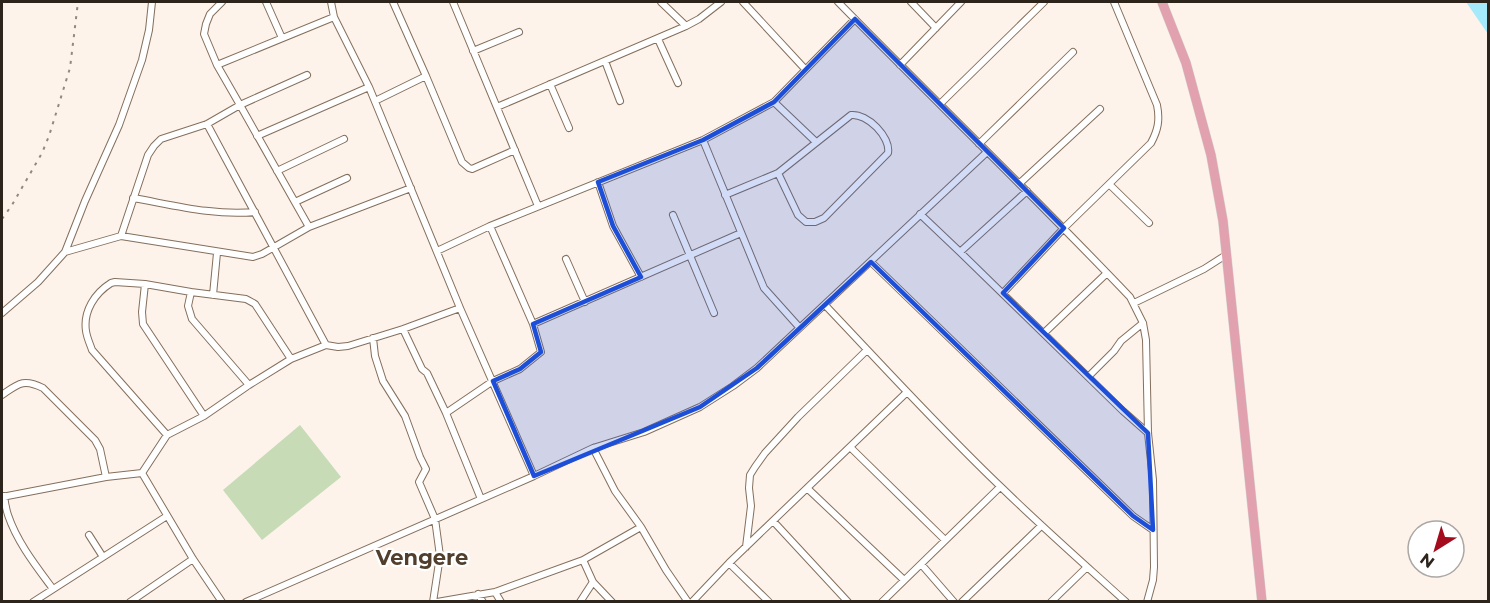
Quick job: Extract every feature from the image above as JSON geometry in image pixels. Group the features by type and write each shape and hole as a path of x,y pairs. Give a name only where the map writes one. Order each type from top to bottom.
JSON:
{"main road":[{"path":"1162,2 1186,63 1211,155 1223,221 1262,602"}],"street":[{"path":"2,313 38,282 64,252 119,125 142,60 149,30 152,2"},
{"path":"222,2 210,14 204,34 218,65 309,227"},
{"path":"266,2 282,39"},
{"path":"332,2 334,17 369,87 460,308 534,476"},
{"path":"393,2 462,162 472,169 515,150"},
{"path":"453,2 538,206"},
{"path":"661,2 686,26"},
{"path":"497,107 686,26 721,2"},
{"path":"742,2 805,69"},
{"path":"838,2 1020,183 1134,303 1143,323 1146,340 1148,433 1153,480 1153,580 1147,602"},
{"path":"911,2 936,28"},
{"path":"900,65 961,2"},
{"path":"940,104 1044,2"},
{"path":"1003,293 1064,228 1151,143 1158,130 1157,105 1114,2"},
{"path":"218,65 334,17"},
{"path":"437,251 490,226 703,140 774,102 855,19"},
{"path":"473,51 519,32"},
{"path":"658,39 678,83"},
{"path":"979,144 1072,52"},
{"path":"605,61 620,101"},
{"path":"121,237 147,155 161,139 207,124 240,105 307,75"},
{"path":"375,101 426,76"},
{"path":"550,84 570,128"},
{"path":"257,136 369,87"},
{"path":"774,102 816,142"},
{"path":"1020,183 1100,109"},
{"path":"725,195 778,173 851,115 857,114 873,124 889,147 888,153 825,218 815,222 806,222 798,215 778,173"},
{"path":"207,124 326,345"},
{"path":"277,171 344,139"},
{"path":"703,140 764,288 799,327"},
{"path":"246,602 593,448 644,432 700,407 757,368 987,152"},
{"path":"295,202 347,178"},
{"path":"598,182 613,225 641,277"},
{"path":"1109,184 1149,223"},
{"path":"64,252 121,237 253,257 309,227 411,188"},
{"path":"960,252 1027,191"},
{"path":"134,198 217,212 239,214 255,212"},
{"path":"920,214 1148,433"},
{"path":"673,215 714,313"},
{"path":"446,413 493,381 520,369 541,352 533,324 490,226"},
{"path":"533,324 741,233"},
{"path":"213,295 217,253"},
{"path":"1134,303 1226,255"},
{"path":"566,259 585,302"},
{"path":"871,262 1132,516 1153,530"},
{"path":"1044,333 1107,273"},
{"path":"167,435 92,350 86,326 94,297 106,286 115,282 146,284 246,298 255,304 291,359"},
{"path":"146,284 142,312 143,324 204,416"},
{"path":"191,292 188,306 192,319 249,385"},
{"path":"825,305 906,393 1000,487 1126,602"},
{"path":"142,473 167,435 204,416 291,359 326,345 348,346 460,308"},
{"path":"1088,377 1121,341 1143,323"},
{"path":"403,329 446,413 481,499"},
{"path":"373,338 375,356 383,381 405,416 426,469 419,482 435,519 440,556 435,602 495,592 583,560 641,527"},
{"path":"746,547 751,506 750,475 765,453 798,417 867,350"},
{"path":"2,395 19,383 33,383 43,388 95,440 100,449 106,477"},
{"path":"593,448 615,491 641,527 671,578 690,602 906,393"},
{"path":"850,447 945,540"},
{"path":"52,589 25,549 8,515 3,497 106,477 142,473"},
{"path":"142,473 193,559 222,602"},
{"path":"882,602 1000,487"},
{"path":"807,488 904,580"},
{"path":"33,602 167,516"},
{"path":"773,521 848,602"},
{"path":"962,602 1041,526"},
{"path":"89,535 103,557"},
{"path":"130,602 193,559"},
{"path":"583,560 592,582 612,602"},
{"path":"729,563 769,602"},
{"path":"921,564 954,602"},
{"path":"1051,602 1087,567"},
{"path":"580,602 592,582"},
{"path":"495,592 501,602"},
{"path":"478,594 483,602"}],"highlighted area":[{"path":"855,19 1064,228 1003,293 1148,433 1153,530 1133,516 871,262 757,368 700,407 534,476 493,381 520,369 541,352 533,324 641,277 613,226 598,182 703,140 774,102"}],"green space":[{"path":"300,425 341,477 262,540 223,490"}],"water":[{"path":"1466,2 1488,2 1488,34"}],"railway":[{"path":"2,219 42,153 49,136 70,68 78,2"}],"district":[{"name":"Vengere","path":"422,557"}]}
